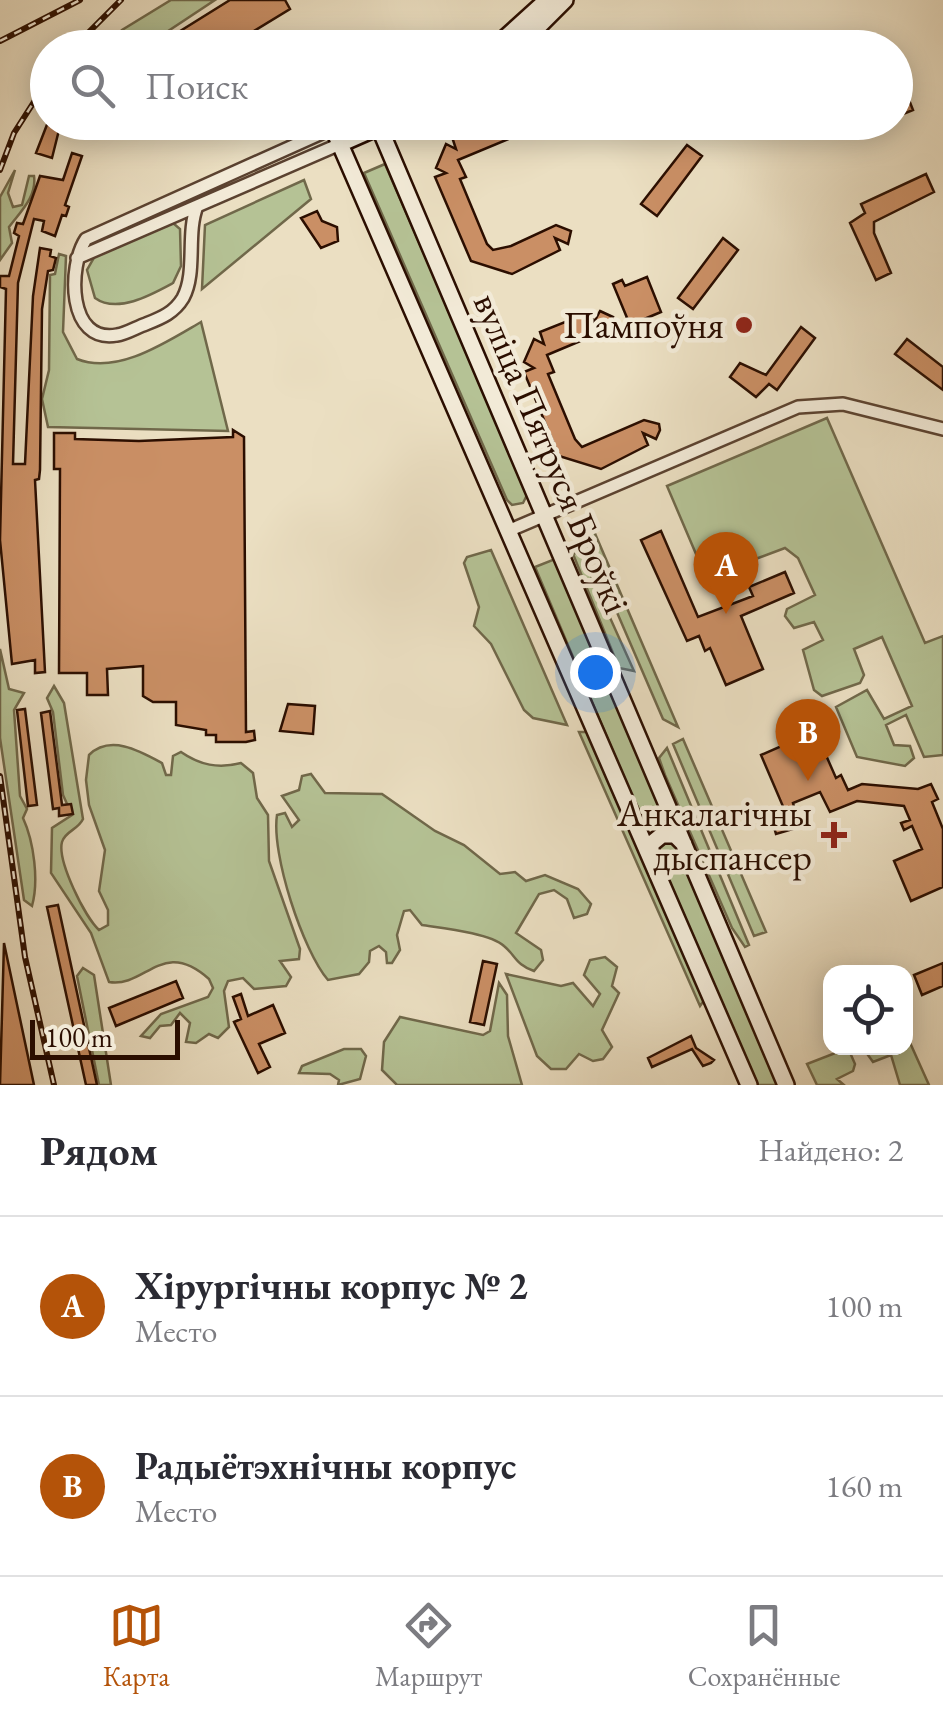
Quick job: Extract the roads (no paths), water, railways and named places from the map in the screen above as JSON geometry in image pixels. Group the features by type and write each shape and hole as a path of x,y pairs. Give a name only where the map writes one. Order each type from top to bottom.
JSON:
{"main road":[{"path":"518,30 557,1"},
{"path":"533,30 557,1"},
{"name":"вуліца Пятруся Броўкі","path":"340,140 749,1085"},
{"path":"340,144 348,140"},
{"name":"вуліца Пятруся Броўкі","path":"389,140 786,1085"},
{"path":"635,822 643,828 658,828 669,810"},
{"path":"651,858 652,844 662,835 674,835 684,844"}],"street":[{"path":"197,206 189,237 187,285 169,315 115,336 96,332 82,320 75,298 76,258 86,240 306,140"},
{"path":"76,258 340,144"},
{"path":"508,531 798,407 843,404 943,429"}],"railway":[{"path":"0,41 80,0"},
{"path":"91,30 121,0"},
{"path":"0,170 14,133 30,108"},
{"path":"0,776 25,957 54,1085"}],"place":[{"name":"Пампоўня","path":"744,325"},
{"name":"Хірургічны корпус № 2","path":"726,614"},
{"name":"Радыётэхнічны корпус","path":"808,781"},
{"name":"Анкалагічны дыспансер","path":"834,835"}]}
